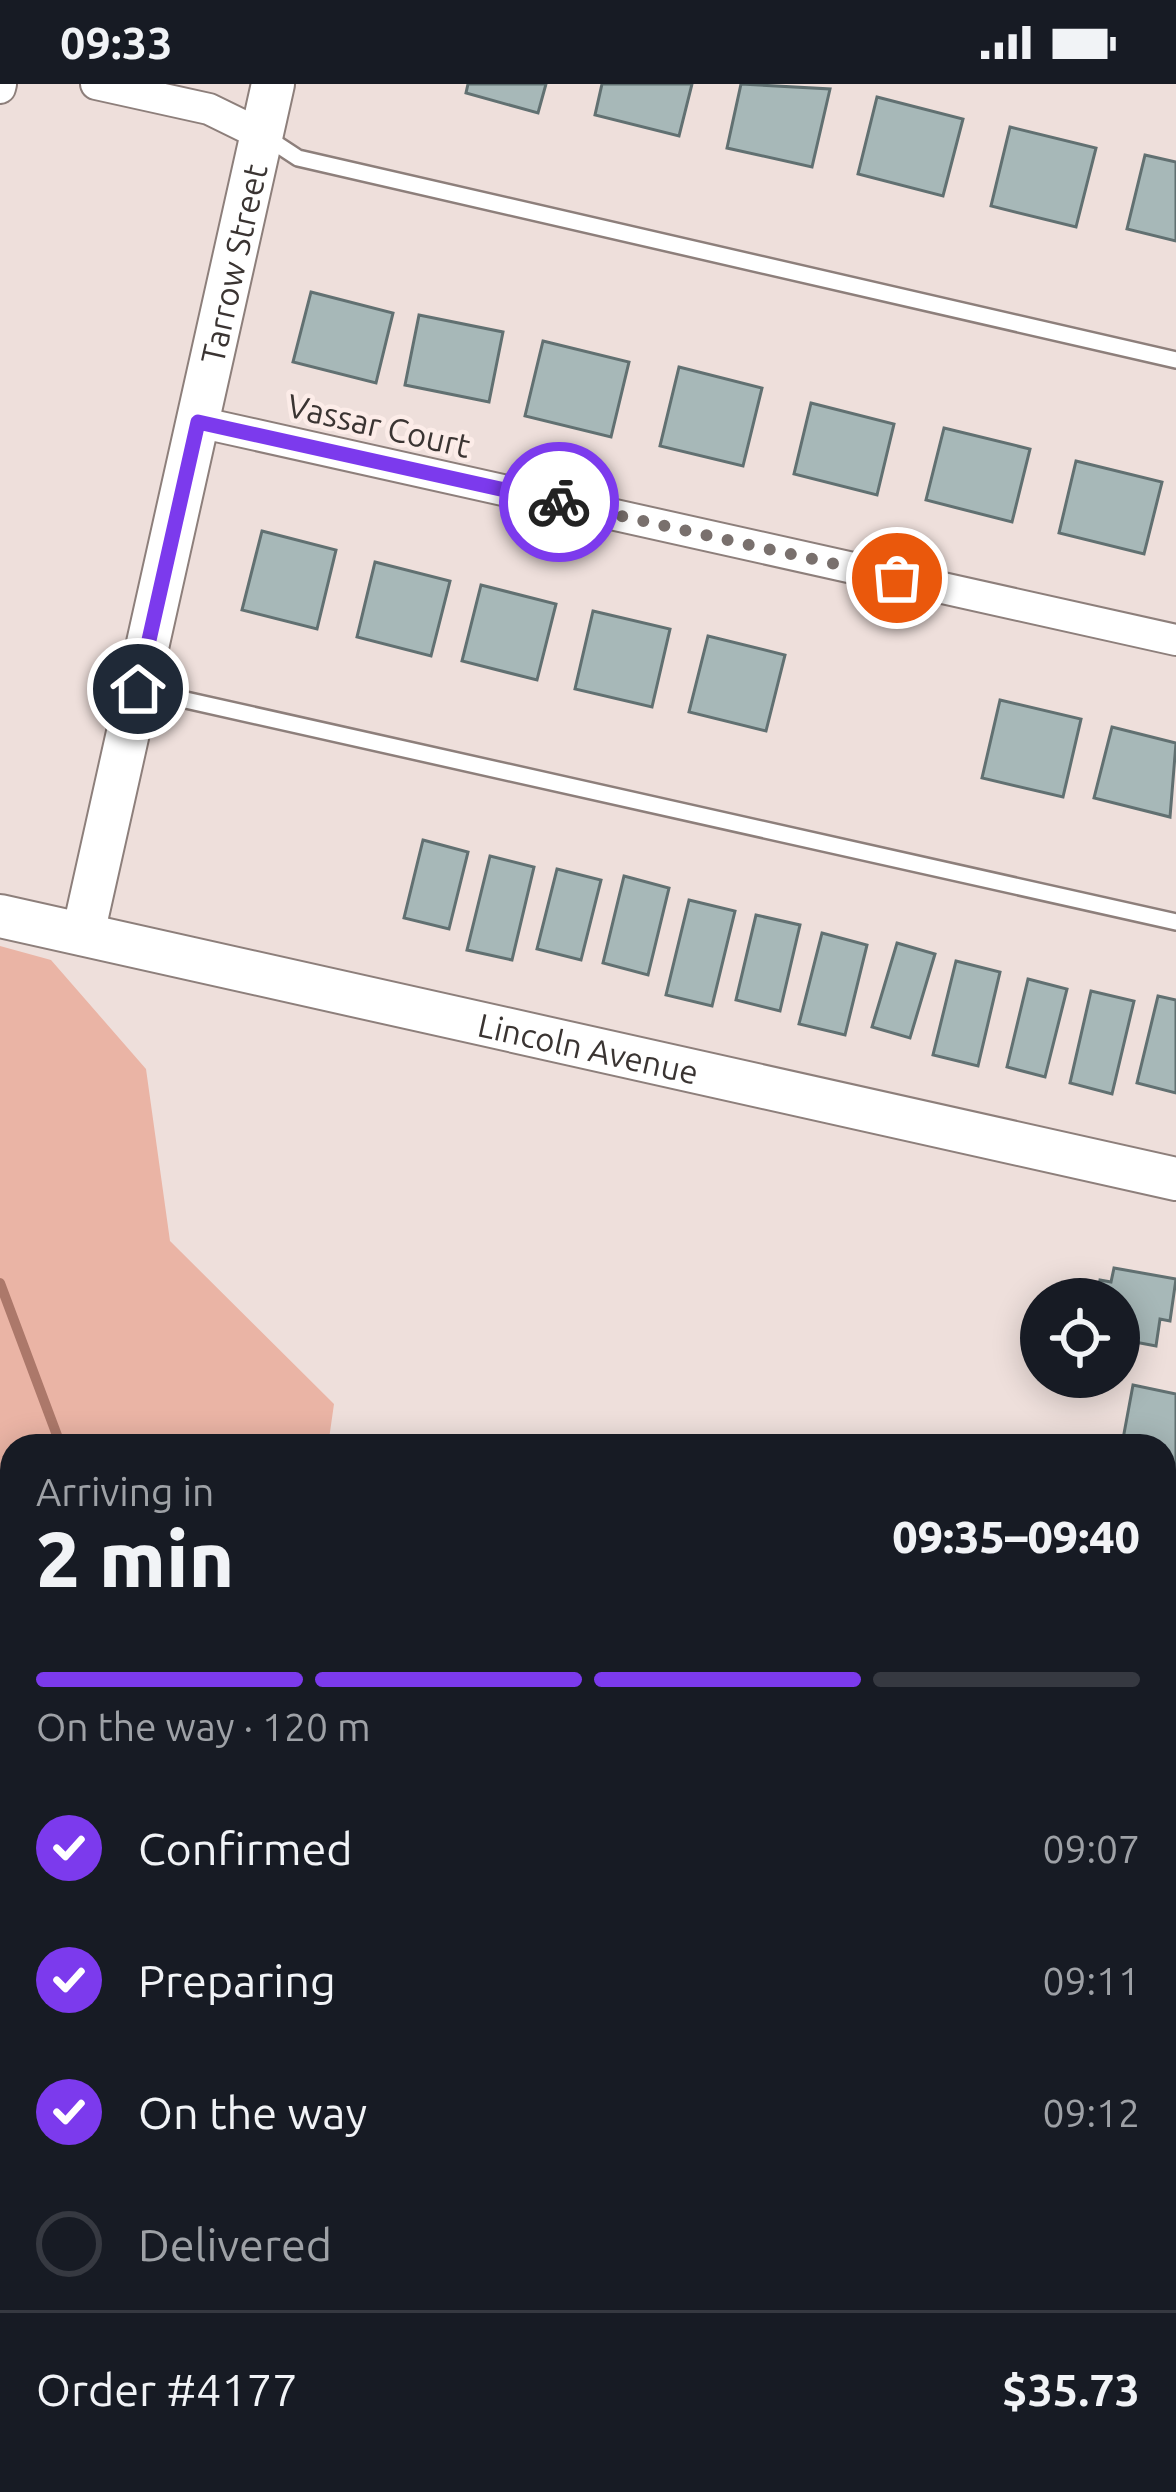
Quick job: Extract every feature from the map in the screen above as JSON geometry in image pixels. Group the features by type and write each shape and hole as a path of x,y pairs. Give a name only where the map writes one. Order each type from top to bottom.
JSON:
{"street":[{"path":"96,84 209,109 262,135"},
{"name":"Tarrow Street","path":"83,934 274,84"},
{"name":"Vassar Court","path":"198,422 1176,640"},
{"name":"Lincoln Avenue","path":"0,916 1176,1179"}],"lane":[{"path":"262,135 298,158 1176,360"},
{"path":"138,689 1176,922"}],"shaded area":[{"path":"0,946 51,960 146,1069 170,1241 334,1404 330,1434 0,1434"}],"building":[{"path":"468,84 546,84 538,113 466,93"},
{"path":"602,84 692,84 679,136 595,115"},
{"path":"741,84 830,89 812,167 727,148"},
{"path":"877,97 963,119 943,196 858,174"},
{"path":"1010,127 1096,148 1076,227 991,206"},
{"path":"1145,155 1176,162 1176,241 1127,229"},
{"path":"311,292 393,313 376,383 293,362"},
{"path":"419,315 503,332 489,402 405,385"},
{"path":"543,341 629,362 611,437 525,416"},
{"path":"679,367 762,388 743,466 660,446"},
{"path":"811,403 894,424 877,495 794,474"},
{"path":"944,428 1030,449 1012,522 926,500"},
{"path":"1076,461 1162,482 1144,554 1059,533"},
{"path":"262,531 336,550 317,629 242,610"},
{"path":"375,562 450,581 431,656 357,637"},
{"path":"481,585 556,604 537,680 462,661"},
{"path":"593,611 670,629 652,707 575,689"},
{"path":"708,636 785,655 766,731 689,712"},
{"path":"1000,700 1081,719 1063,797 982,778"},
{"path":"1112,727 1176,743 1170,817 1094,798"},
{"path":"423,840 468,852 449,929 404,918"},
{"path":"490,856 534,867 512,960 467,950"},
{"path":"557,869 601,880 581,960 537,949"},
{"path":"624,876 669,888 648,975 603,963"},
{"path":"689,900 735,911 712,1006 666,995"},
{"path":"756,915 800,925 780,1011 736,1000"},
{"path":"822,933 867,945 845,1035 799,1024"},
{"path":"897,943 935,954 910,1038 872,1027"},
{"path":"956,961 1000,972 978,1066 933,1055"},
{"path":"1028,979 1067,989 1045,1077 1007,1067"},
{"path":"1091,991 1134,1001 1112,1094 1070,1083"},
{"path":"1158,996 1176,1000 1176,1093 1137,1083"},
{"path":"1114,1268 1176,1279 1170,1321 1160,1319 1156,1346 1140,1343 1140,1278 1112,1278"},
{"path":"1140,1386 1176,1394 1176,1434 1124,1434 1131,1398 1140,1398"}],"waterway":[{"path":"0,1283 57,1434"}],"way so far":[{"path":"559,502 897,578"}],"route":[{"path":"138,689 198,422 559,502"}]}
